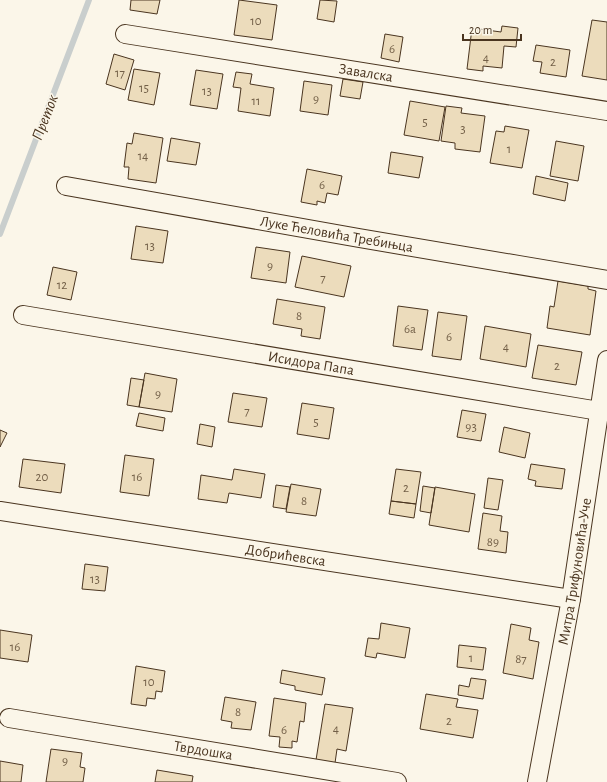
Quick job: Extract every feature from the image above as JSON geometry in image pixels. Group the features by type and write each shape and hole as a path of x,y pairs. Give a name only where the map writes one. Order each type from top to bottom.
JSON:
{"street":[{"name":"Завалска","path":"126,34 607,111"},
{"name":"Луке Ћеловића Требињца","path":"66,186 607,280"},
{"name":"Исидора Папа","path":"23,315 599,411"},
{"name":"Митра Трифуновића-Уче","path":"537,782 570,599 607,360"},
{"name":"Добрићевска","path":"0,511 570,599"},
{"name":"Тврдошка","path":"9,718 397,782"}],"building":[{"path":"131,0 160,0 157,14 130,10"},
{"path":"239,0 277,5 272,40 234,35"},
{"path":"320,0 337,1 334,22 317,19"},
{"path":"592,20 607,22 607,80 582,76"},
{"path":"502,26 518,28 516,47 504,46 502,68 483,66 483,71 467,69 472,28 501,32"},
{"path":"385,34 403,37 399,62 381,58"},
{"path":"536,45 570,50 566,77 540,73 542,62 533,61"},
{"path":"114,54 134,60 125,90 106,84"},
{"path":"134,69 160,73 154,105 128,100"},
{"path":"196,70 223,74 217,109 190,105"},
{"path":"236,72 252,74 250,84 274,88 270,116 238,111 241,88 233,87"},
{"path":"343,79 363,82 360,99 340,96"},
{"path":"304,81 332,85 328,115 300,111"},
{"path":"410,101 445,107 439,141 404,135"},
{"path":"446,106 462,108 461,113 485,116 480,152 455,149 455,143 441,141"},
{"path":"505,126 529,130 522,168 490,163 496,131 504,132"},
{"path":"134,133 163,138 156,183 128,179 129,167 124,167 127,143 132,144"},
{"path":"171,138 200,143 196,165 167,161"},
{"path":"556,141 584,146 578,181 550,176"},
{"path":"391,152 423,157 419,178 388,173"},
{"path":"307,169 342,176 338,195 327,193 325,203 317,201 317,205 301,202"},
{"path":"536,176 568,183 565,201 533,194"},
{"path":"136,226 168,231 163,263 131,259"},
{"path":"256,247 290,252 286,283 251,278"},
{"path":"302,256 351,266 344,297 295,287"},
{"path":"53,267 77,272 71,300 47,295"},
{"path":"558,281 588,286 588,289 596,291 590,335 547,328 550,306 554,307"},
{"path":"277,299 325,307 320,339 301,336 302,329 273,324"},
{"path":"398,306 428,310 422,350 393,346"},
{"path":"438,312 467,316 461,360 432,356"},
{"path":"485,326 531,334 526,367 480,359"},
{"path":"538,345 582,352 576,385 532,378"},
{"path":"145,373 177,379 172,412 139,407"},
{"path":"131,378 144,380 139,407 127,405"},
{"path":"233,393 267,398 262,427 228,422"},
{"path":"302,403 334,408 329,439 297,434"},
{"path":"462,410 486,414 481,441 457,437"},
{"path":"139,413 165,418 163,431 136,426"},
{"path":"200,424 215,427 212,447 197,444"},
{"path":"504,427 530,433 525,458 499,452"},
{"path":"0,430 7,433 0,447"},
{"path":"125,455 154,459 149,496 120,492"},
{"path":"23,459 65,464 61,493 19,487"},
{"path":"531,464 565,469 562,489 535,486 536,481 528,479"},
{"path":"234,469 265,474 261,498 229,493 227,503 198,499 201,475 232,480"},
{"path":"396,469 421,472 416,504 391,501"},
{"path":"488,478 503,480 498,510 484,508"},
{"path":"291,484 321,489 316,516 286,512"},
{"path":"276,485 290,487 286,509 273,507"},
{"path":"423,486 435,488 431,513 420,511"},
{"path":"435,487 475,494 469,532 429,525"},
{"path":"391,501 416,504 414,518 389,514"},
{"path":"483,513 502,516 500,531 508,532 506,553 478,549"},
{"path":"85,564 108,567 105,591 82,589"},
{"path":"381,623 410,628 405,658 377,653 376,658 365,656 368,638 379,639"},
{"path":"511,624 531,628 529,640 539,642 533,679 503,673"},
{"path":"0,630 32,635 28,662 0,658"},
{"path":"459,645 486,648 483,670 457,667"},
{"path":"136,666 165,671 162,692 156,691 155,699 147,698 146,706 131,704"},
{"path":"282,670 325,678 322,695 295,690 295,686 280,683"},
{"path":"471,678 486,680 483,699 458,695 459,685 469,687"},
{"path":"426,694 458,699 456,707 478,710 473,738 420,729"},
{"path":"225,697 256,702 251,730 231,728 232,722 221,720"},
{"path":"274,698 306,703 304,722 300,721 297,742 292,741 292,748 279,747 280,737 269,736"},
{"path":"325,704 353,708 346,751 337,749 335,763 316,760"},
{"path":"51,749 82,753 80,767 85,768 83,782 46,782"},
{"path":"0,761 23,765 21,782 0,782"},
{"path":"157,770 193,776 192,782 155,782"}],"waterway":[{"name":"Преток","path":"0,234 89,0"}]}
